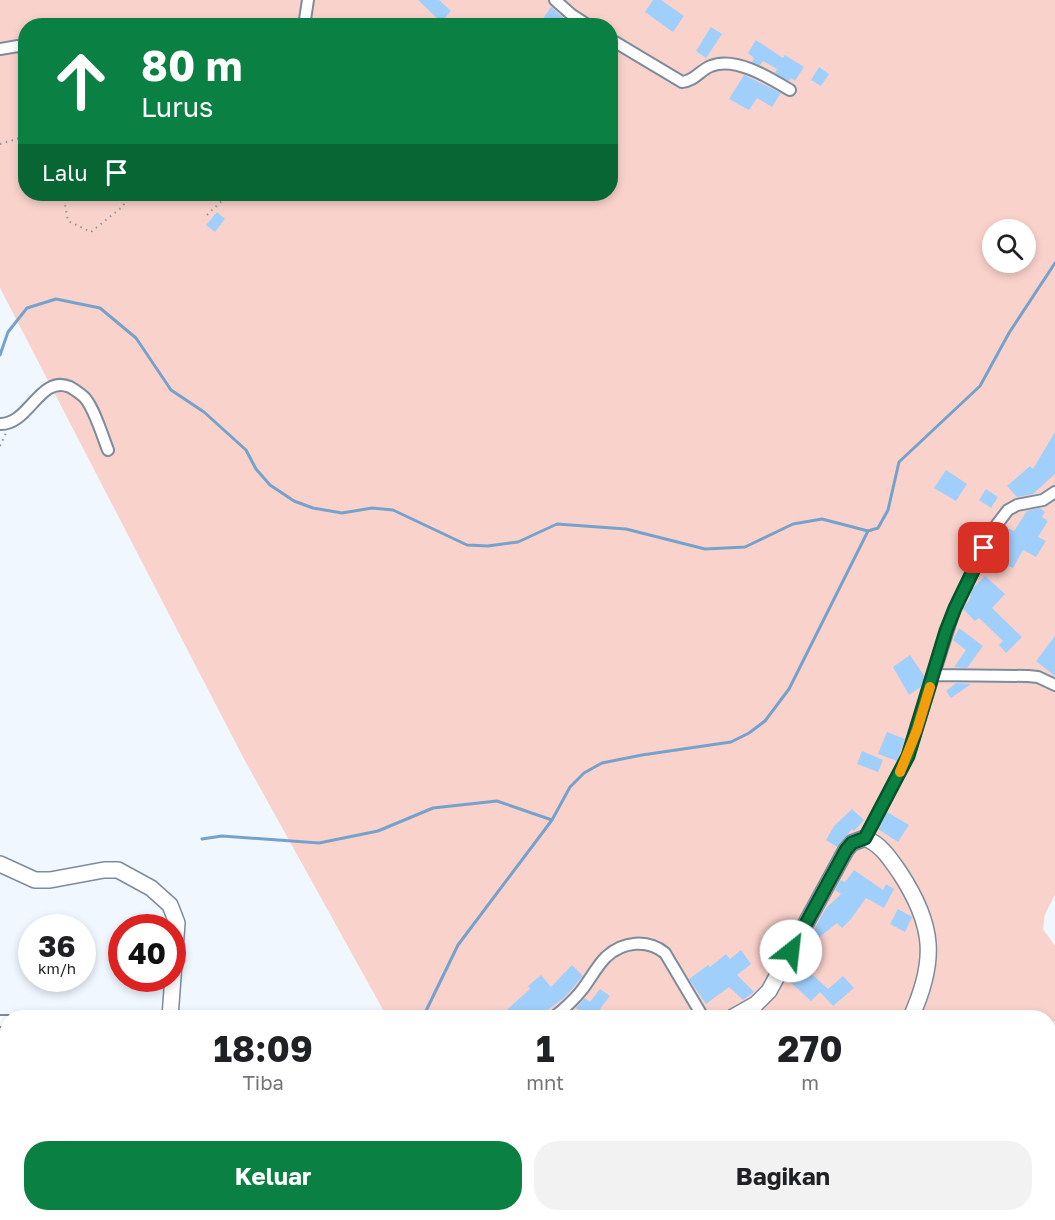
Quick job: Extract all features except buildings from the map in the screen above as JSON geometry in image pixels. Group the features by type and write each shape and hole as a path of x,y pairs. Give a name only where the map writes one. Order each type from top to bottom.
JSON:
{"street":[{"path":"305,18 308,0"},
{"path":"555,0 577,18"},
{"path":"618,44 682,82 693,79 709,66 735,65 756,71 790,90"},
{"path":"0,49 18,46"},
{"path":"4,424 15,422 51,386 61,384 77,391 85,398 108,450"},
{"path":"745,1010 756,1004 769,991 846,850 852,843 865,838 908,756 955,608 1001,516 1017,505 1043,500 1051,497 1055,492"},
{"path":"933,675 1028,676 1038,677 1055,685"},
{"path":"865,838 882,849 891,860 920,907 926,924 929,942 928,969 914,1010"},
{"path":"0,864 35,880 118,870 151,888 170,905 177,923 171,1010"},
{"path":"562,1010 576,997 608,956 636,943 657,946 665,953 699,1010"}],"path":[{"path":"0,144 18,138"},
{"path":"64,201 68,221 91,232 126,201"},
{"path":"207,215 222,201"},
{"path":"0,446 6,436 4,424"}],"shaded area":[{"path":"0,0 1055,0 1055,895 1045,914 1043,929 1055,946 1055,1010 383,1010 244,759 0,288"}],"waterway":[{"path":"0,355 8,332 27,308 56,299 100,308 136,338 171,390 204,412 246,450 256,469 270,485 294,501 313,508 342,513 372,508 393,510 467,545 488,546 518,542 557,524 626,529 705,549 745,547 793,524 822,519 868,531 878,528 888,510 899,462 980,386 1009,333 1055,263"},
{"path":"426,1010 458,945 552,820 570,787 584,773 602,763 731,742 749,733 765,721 789,689 868,531"},
{"path":"202,839 222,836 319,843 378,831 433,808 497,801 552,820"}],"slow traffic":[{"path":"900,772 908,756 930,687"}],"route":[{"path":"791,951 846,850 852,843 865,838 908,756 946,631 984,548"}]}
